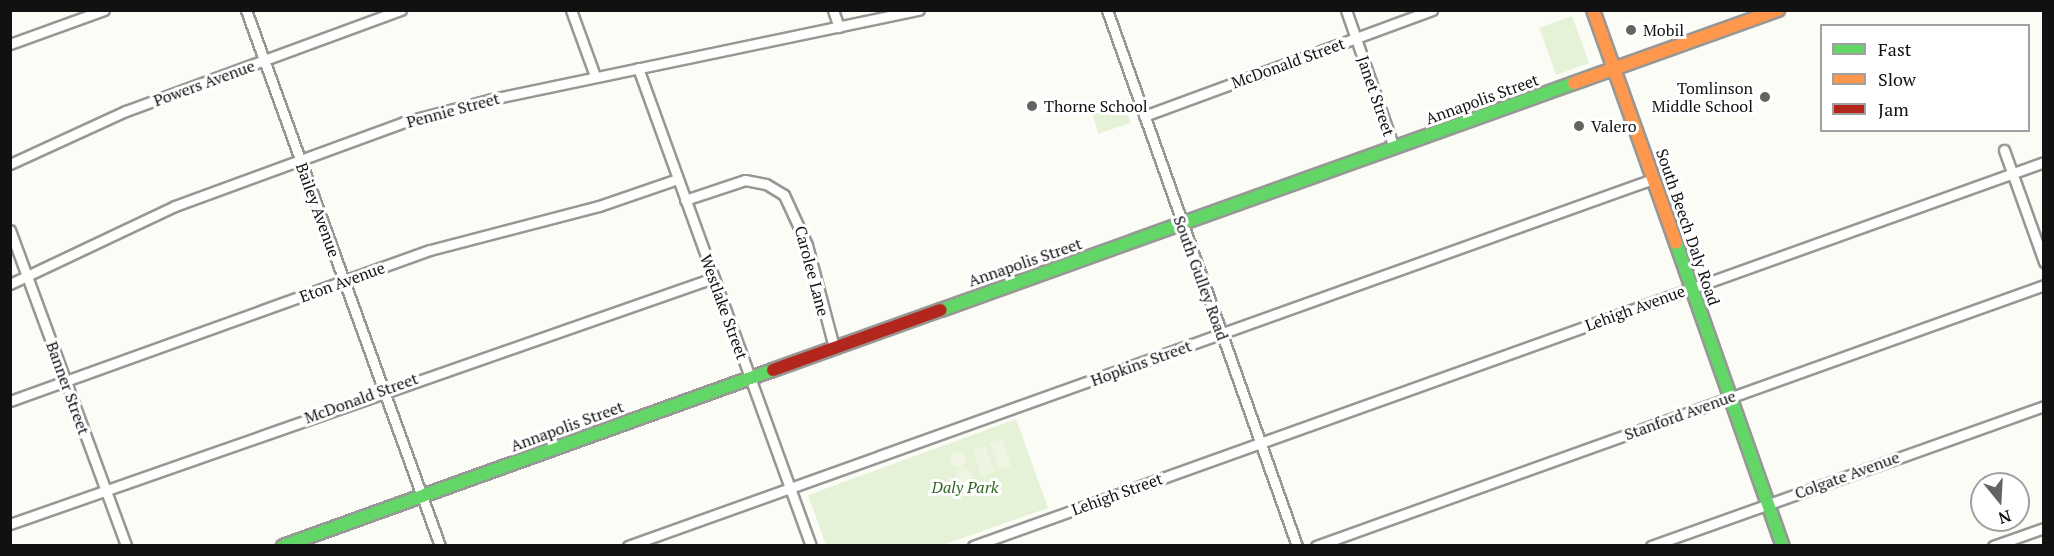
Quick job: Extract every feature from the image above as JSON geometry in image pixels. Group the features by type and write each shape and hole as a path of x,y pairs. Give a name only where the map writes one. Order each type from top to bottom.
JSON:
{"street":[{"path":"10,44 104,10"},
{"name":"Bailey Avenue","path":"246,10 440,546"},
{"name":"Powers Avenue","path":"10,164 126,111 400,10"},
{"path":"571,10 595,76"},
{"path":"833,10 839,27"},
{"name":"Pennie Street","path":"10,284 174,206 300,158 404,122 595,76 919,10"},
{"name":"South Gulley Road","path":"1107,10 1297,546"},
{"name":"Janet Street","path":"1346,10 1394,148"},
{"name":"McDonald Street","path":"1144,116 1432,10"},
{"name":"South Beech Daly Road","path":"1593,10 1768,503"},
{"name":"Annapolis Street","path":"283,546 1778,10"},
{"name":"Westlake Street","path":"638,68 811,546"},
{"path":"2004,150 2043,262"},
{"name":"Lehigh Avenue","path":"1260,443 2043,162"},
{"name":"Eton Avenue","path":"10,401 454,242 599,206 678,179"},
{"name":"Hopkins Street","path":"628,546 1653,179"},
{"name":"Carolee Lane","path":"685,200 745,180 766,184 784,195 807,245 834,347"},
{"name":"Banner Street","path":"10,230 126,546"},
{"name":"McDonald Street","path":"10,524 384,390 713,278"},
{"name":"Stanford Avenue","path":"1316,546 2043,285"},
{"name":"Colgate Avenue","path":"1652,546 2043,406"},
{"name":"Lehigh Street","path":"973,546 1260,443"},
{"path":"1768,503 1783,546"},
{"path":"1993,546 2043,528"}],"green space":[{"path":"1572,16 1589,63 1556,75 1539,28"},
{"path":"1123,100 1131,123 1099,134 1091,111"},
{"name":"Daly Park","path":"1016,419 1048,508 943,545 826,545 808,495"},
{"path":"1002,439 1011,465 999,470 990,443"},
{"path":"985,446 994,471 982,476 973,450"},
{"path":"958,452 964,454 966,460 964,466 958,468 952,466 950,460 952,454"},
{"path":"964,468 970,470 972,476 970,482 964,484 958,482 956,476 958,470"}],"traffic: fast":[{"path":"941,310 1574,83"},
{"path":"1676,243 1783,546"},
{"path":"283,546 773,370"}],"traffic: slow":[{"path":"1593,10 1676,243"},
{"path":"1574,83 1778,10"}],"traffic: jam":[{"path":"773,370 941,310"}],"place":[{"name":"Mobil","path":"1631,30"},
{"name":"Tomlinson Middle School","path":"1765,97"},
{"name":"Thorne School","path":"1032,106"},
{"name":"Valero","path":"1579,126"}]}
